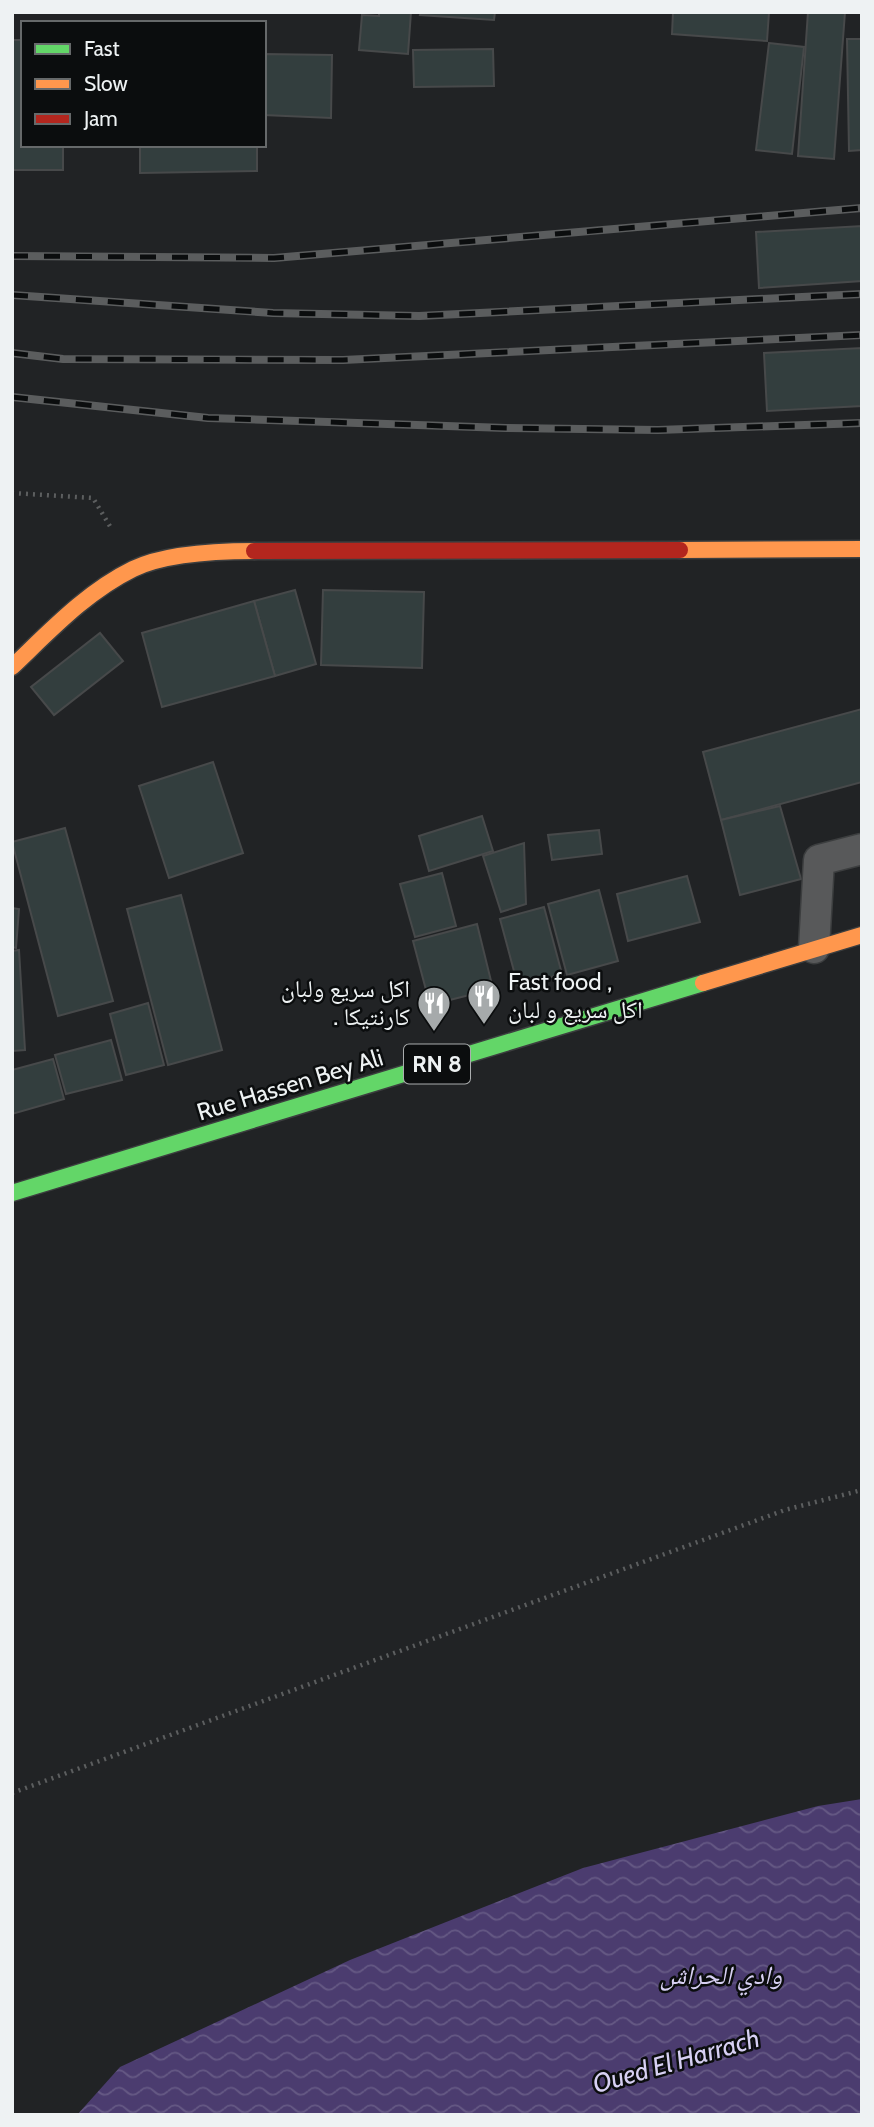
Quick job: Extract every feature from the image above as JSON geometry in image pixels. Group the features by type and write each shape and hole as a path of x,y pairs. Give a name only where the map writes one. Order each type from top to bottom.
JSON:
{"main road":[{"path":"12,667 82,601 134,568 205,551 862,549"},
{"name":"Rue Hassen Bey Ali","path":"12,1193 862,935"}],"lane":[{"path":"814,948 819,860 862,849"}],"path":[{"path":"12,493 93,498"},
{"path":"12,1793 785,1510 862,1490"}],"water":[{"name":"وادي الحراش","path":"862,1799 862,2115 77,2115 120,2067 350,1960 583,1868 818,1806"}],"building":[{"path":"379,12 411,12 408,54 359,50 362,15 379,16"},
{"path":"421,12 495,12 494,20 420,15"},
{"path":"673,12 769,12 767,41 672,34"},
{"path":"808,12 845,12 834,159 798,156"},
{"path":"847,39 862,39 862,150 849,151"},
{"path":"12,40 21,40 21,147 63,147 63,170 12,170"},
{"path":"769,43 804,47 792,154 756,150"},
{"path":"493,49 494,86 414,87 413,50"},
{"path":"266,54 332,55 331,118 266,115"},
{"path":"140,147 257,147 257,171 140,173"},
{"path":"862,226 862,281 759,288 756,232"},
{"path":"862,348 862,406 767,411 764,353"},
{"path":"295,590 316,664 275,676 254,601"},
{"path":"323,590 424,592 422,668 321,665"},
{"path":"254,601 275,676 162,707 142,633"},
{"path":"100,633 123,661 54,715 31,687"},
{"path":"862,709 862,782 721,820 703,752"},
{"path":"213,762 243,853 169,878 139,786"},
{"path":"780,806 801,879 740,895 721,820"},
{"path":"482,816 493,851 429,871 419,836"},
{"path":"65,828 113,1001 58,1016 12,842"},
{"path":"599,830 602,854 552,860 548,835"},
{"path":"524,843 526,904 501,912 483,856"},
{"path":"442,873 456,926 415,937 400,884"},
{"path":"687,876 700,922 628,941 617,894"},
{"path":"599,890 618,961 567,975 548,904"},
{"path":"181,895 222,1050 168,1065 127,909"},
{"path":"544,907 562,974 518,986 500,919"},
{"path":"12,908 19,909 16,948 12,947"},
{"path":"477,924 493,989 430,1005 413,941"},
{"path":"19,950 25,1050 12,1051 12,951"},
{"path":"148,1003 164,1065 126,1075 110,1014"},
{"path":"111,1040 122,1080 66,1094 55,1055"},
{"path":"53,1059 64,1099 12,1114 12,1070"}],"railway":[{"path":"12,256 274,258 862,208"},
{"path":"12,295 273,313 419,316 862,294"},
{"path":"12,353 63,359 343,360 862,335"},
{"path":"12,397 208,418 506,428 658,430 862,423"}],"traffic: fast":[{"path":"12,1193 703,983"}],"traffic: slow":[{"path":"680,550 862,549"},
{"path":"12,667 84,601 133,569 176,556 254,551"},
{"path":"703,983 862,935"}],"traffic: jam":[{"path":"254,551 680,550"}],"place":[{"name":"Fast food , اكل سريع و لبان","path":"484,1026"},
{"name":"اكل سريع ولبان . كارنتيكا","path":"434,1033"}],"water label":[{"name":"Oued El Harrach","path":"676,2061"}]}
